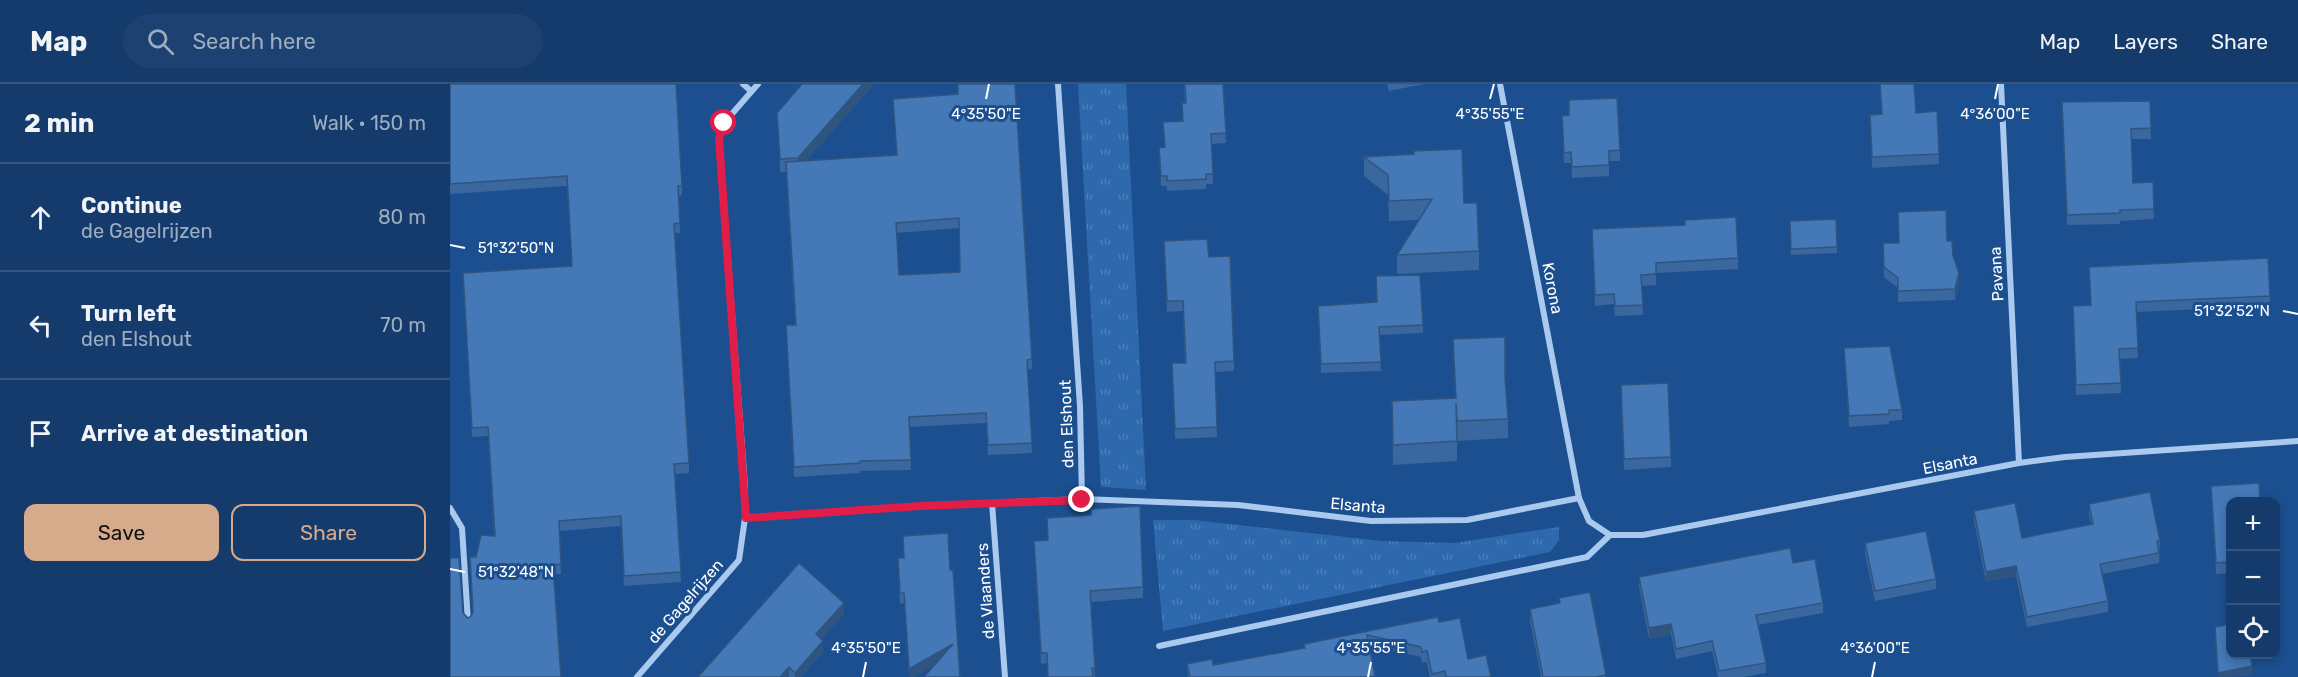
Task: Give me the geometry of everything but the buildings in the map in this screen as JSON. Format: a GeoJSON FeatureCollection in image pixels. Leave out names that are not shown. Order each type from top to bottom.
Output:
{"type":"FeatureCollection","features":[{"type":"Feature","properties":{"kind":"street"},"geometry":{"type":"LineString","coordinates":[[743,84],[751,91]]}},
{"type":"Feature","properties":{"kind":"street","name":"de Gagelrijzen"},"geometry":{"type":"LineString","coordinates":[[637,677],[740,560],[746,518],[719,139],[724,123],[758,84]]}},
{"type":"Feature","properties":{"kind":"street","name":"den Elshout"},"geometry":{"type":"LineString","coordinates":[[1058,84],[1080,406],[1082,500]]}},
{"type":"Feature","properties":{"kind":"street","name":"Korona"},"geometry":{"type":"LineString","coordinates":[[1500,84],[1579,498]]}},
{"type":"Feature","properties":{"kind":"street","name":"Pavana"},"geometry":{"type":"LineString","coordinates":[[2001,84],[2019,463]]}},
{"type":"Feature","properties":{"kind":"street","name":"Elsanta"},"geometry":{"type":"LineString","coordinates":[[1610,535],[1643,536],[2019,463],[2065,457],[2298,441]]}},
{"type":"Feature","properties":{"kind":"street"},"geometry":{"type":"LineString","coordinates":[[1159,646],[1587,557],[1610,535],[1589,521],[1579,498]]}},
{"type":"Feature","properties":{"kind":"street","name":"Elsanta"},"geometry":{"type":"LineString","coordinates":[[1082,500],[1238,505],[1371,521],[1467,520],[1579,498]]}},
{"type":"Feature","properties":{"kind":"street"},"geometry":{"type":"LineString","coordinates":[[746,518],[992,503],[1082,500]]}},
{"type":"Feature","properties":{"kind":"street","name":"de Vlaanders"},"geometry":{"type":"LineString","coordinates":[[992,503],[1005,677]]}},
{"type":"Feature","properties":{"kind":"street"},"geometry":{"type":"LineString","coordinates":[[450,508],[462,528],[468,622]]}},
{"type":"Feature","properties":{"kind":"green space"},"geometry":{"type":"Polygon","coordinates":[[[1078,84],[1126,84],[1146,490],[1101,487],[1078,84]]]}},
{"type":"Feature","properties":{"kind":"green space"},"geometry":{"type":"Polygon","coordinates":[[[1153,520],[1194,520],[1382,541],[1454,543],[1559,527],[1559,540],[1550,552],[1163,631],[1153,520]]]}},
{"type":"Feature","properties":{"kind":"route"},"geometry":{"type":"LineString","coordinates":[[724,123],[719,139],[746,518],[920,506],[1082,500]]}}]}
